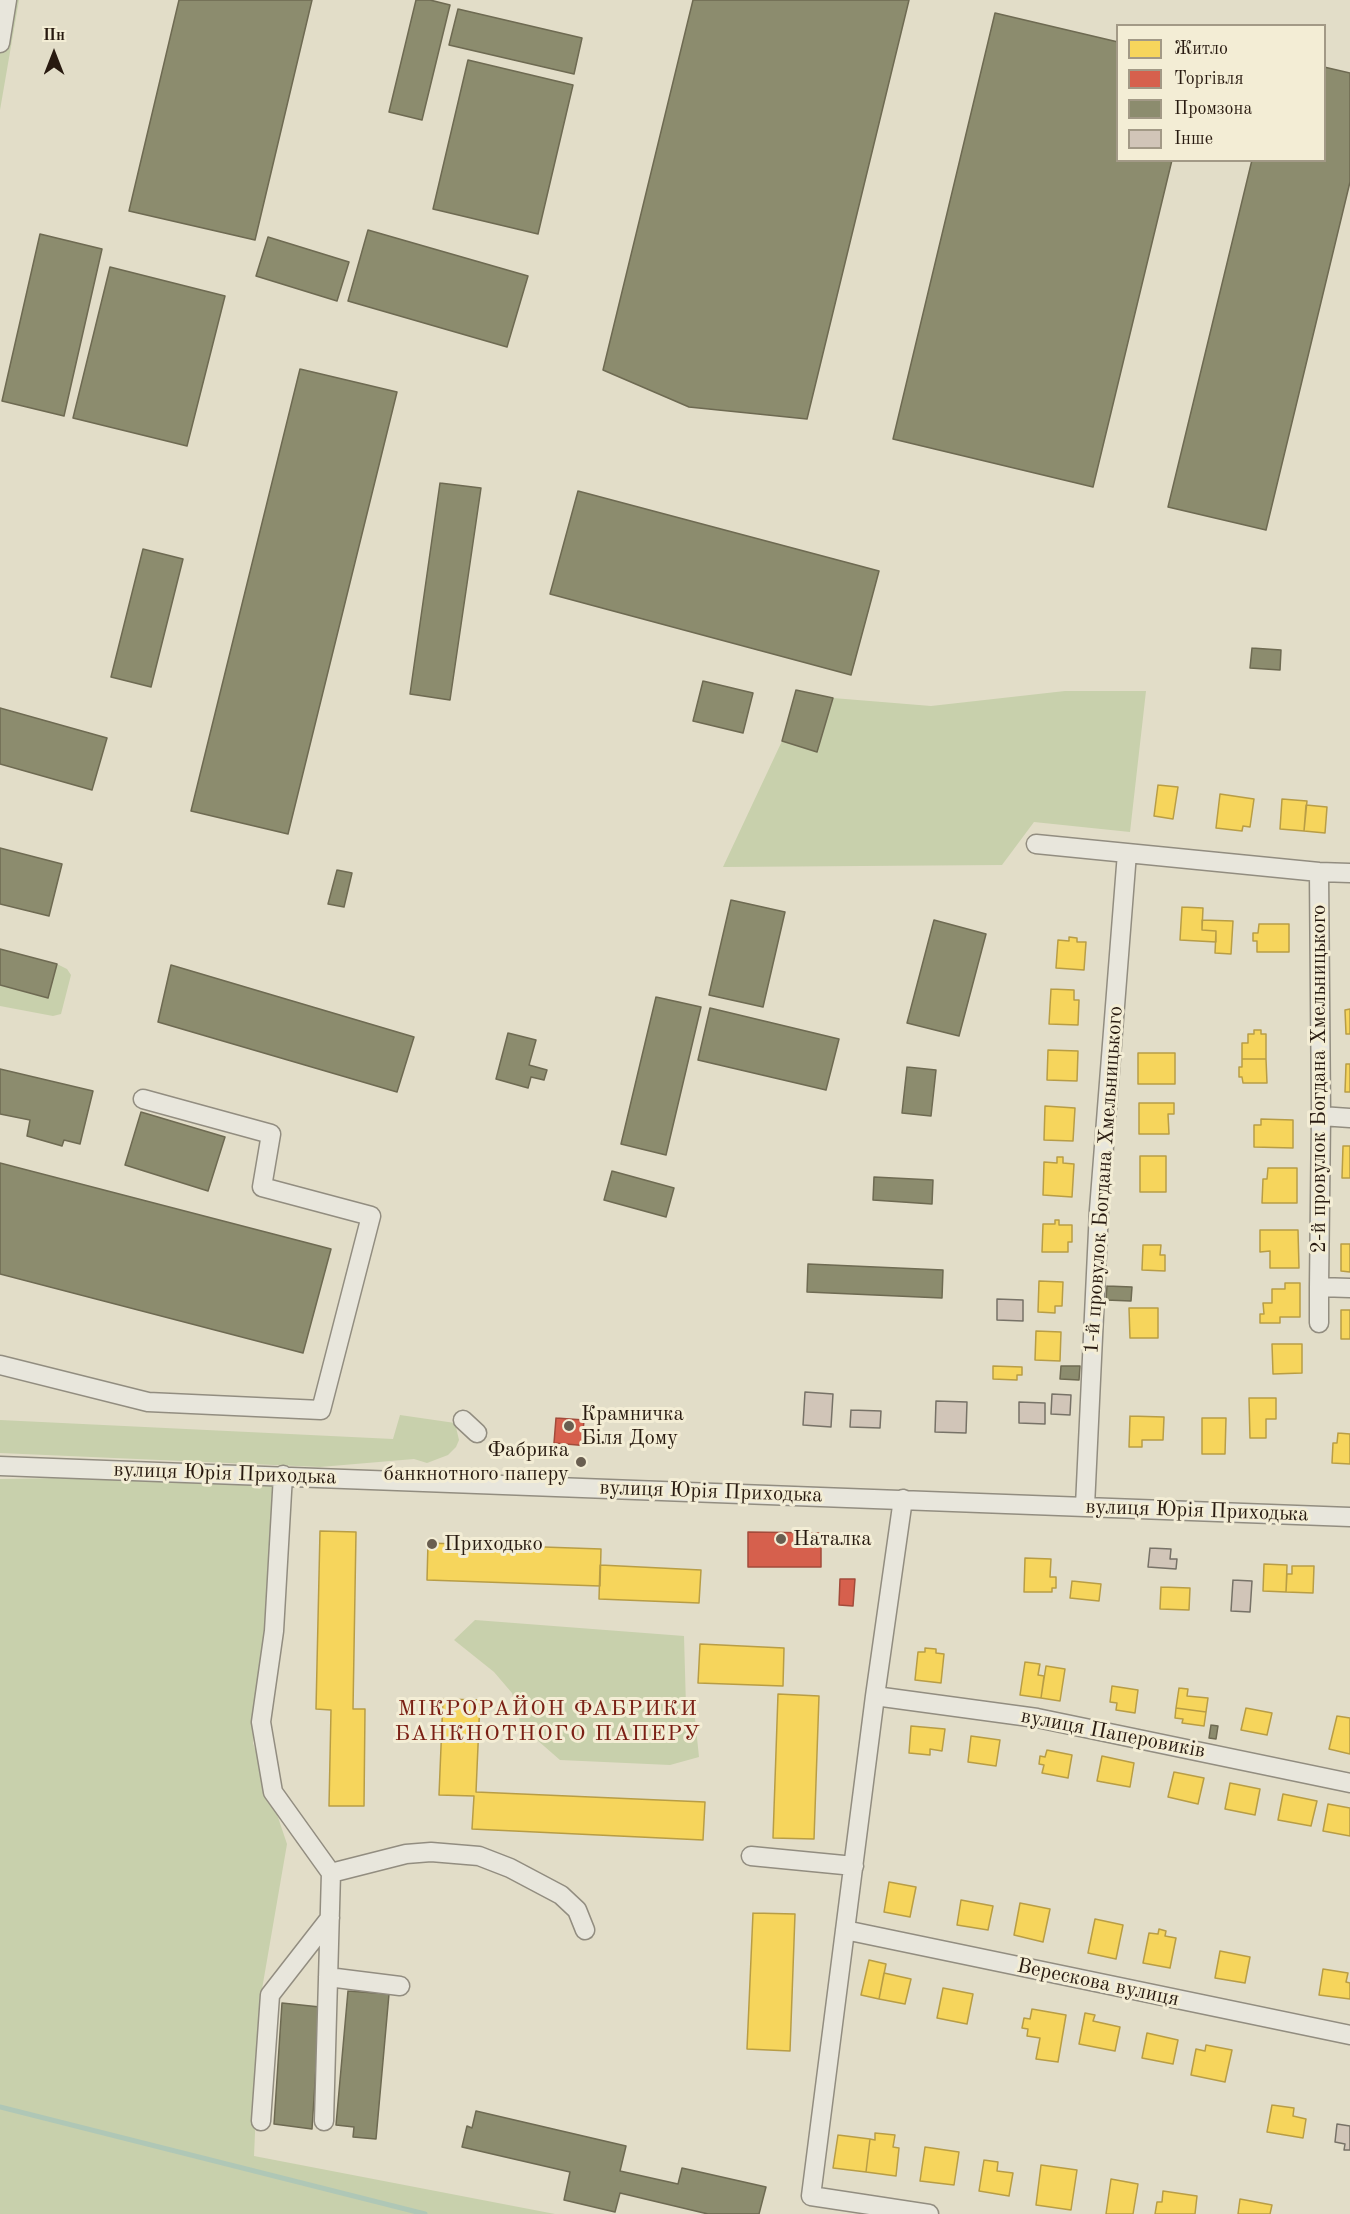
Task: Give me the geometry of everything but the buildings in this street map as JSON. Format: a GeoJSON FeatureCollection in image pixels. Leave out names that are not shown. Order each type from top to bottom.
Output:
{"type":"FeatureCollection","features":[{"type":"Feature","properties":{"kind":"street"},"geometry":{"type":"LineString","coordinates":[[0,43],[7,0]]}},
{"type":"Feature","properties":{"kind":"street"},"geometry":{"type":"LineString","coordinates":[[1036,844],[1319,872],[1350,873]]}},
{"type":"Feature","properties":{"kind":"street","name":"1-й провулок Богдана Хмельницького"},"geometry":{"type":"LineString","coordinates":[[1085,1506],[1099,1210],[1127,853]]}},
{"type":"Feature","properties":{"kind":"street","name":"2-й провулок Богдана Хмельницького"},"geometry":{"type":"LineString","coordinates":[[1319,872],[1321,1116],[1319,1323]]}},
{"type":"Feature","properties":{"kind":"street"},"geometry":{"type":"LineString","coordinates":[[0,1365],[148,1402],[321,1410],[371,1216],[262,1187],[272,1134],[143,1099]]}},
{"type":"Feature","properties":{"kind":"street"},"geometry":{"type":"LineString","coordinates":[[1321,1116],[1350,1118]]}},
{"type":"Feature","properties":{"kind":"street"},"geometry":{"type":"LineString","coordinates":[[1319,1287],[1350,1288]]}},
{"type":"Feature","properties":{"kind":"street"},"geometry":{"type":"LineString","coordinates":[[463,1420],[477,1433]]}},
{"type":"Feature","properties":{"kind":"street","name":"вулиця Юрія Приходька"},"geometry":{"type":"LineString","coordinates":[[0,1466],[1350,1517]]}},
{"type":"Feature","properties":{"kind":"street"},"geometry":{"type":"LineString","coordinates":[[283,1475],[274,1631],[261,1722],[273,1792],[331,1873],[324,2121]]}},
{"type":"Feature","properties":{"kind":"street"},"geometry":{"type":"LineString","coordinates":[[903,1499],[875,1696],[811,2196],[929,2214]]}},
{"type":"Feature","properties":{"kind":"street","name":"вулиця Паперовиків"},"geometry":{"type":"LineString","coordinates":[[875,1696],[1037,1718],[1350,1783]]}},
{"type":"Feature","properties":{"kind":"street"},"geometry":{"type":"LineString","coordinates":[[331,1873],[406,1854],[431,1852],[479,1856],[510,1868],[561,1894],[577,1910],[585,1930]]}},
{"type":"Feature","properties":{"kind":"street"},"geometry":{"type":"LineString","coordinates":[[751,1856],[854,1866]]}},
{"type":"Feature","properties":{"kind":"street"},"geometry":{"type":"LineString","coordinates":[[261,2121],[270,1995],[330,1918]]}},
{"type":"Feature","properties":{"kind":"street","name":"Верескова вулиця"},"geometry":{"type":"LineString","coordinates":[[846,1930],[1350,2035]]}},
{"type":"Feature","properties":{"kind":"street"},"geometry":{"type":"LineString","coordinates":[[328,1977],[400,1986]]}},
{"type":"Feature","properties":{"kind":"green space"},"geometry":{"type":"Polygon","coordinates":[[[0,0],[19,0],[0,110],[0,0]]]}},
{"type":"Feature","properties":{"kind":"green space"},"geometry":{"type":"Polygon","coordinates":[[[1065,691],[1146,691],[1130,832],[1034,822],[1002,865],[723,867],[782,741],[817,752],[833,698],[931,706],[1065,691]]]}},
{"type":"Feature","properties":{"kind":"green space"},"geometry":{"type":"Polygon","coordinates":[[[57,964],[67,969],[71,975],[61,1014],[53,1016],[0,1006],[0,985],[48,997],[57,964]]]}},
{"type":"Feature","properties":{"kind":"green space"},"geometry":{"type":"Polygon","coordinates":[[[400,1415],[455,1423],[459,1440],[456,1447],[448,1455],[427,1463],[414,1459],[320,1467],[0,1453],[0,1420],[393,1439],[400,1415]]]}},
{"type":"Feature","properties":{"kind":"green space"},"geometry":{"type":"Polygon","coordinates":[[[279,1476],[267,1635],[253,1743],[287,1844],[261,1995],[254,2156],[555,2214],[0,2214],[0,1479],[279,1476]]]}},
{"type":"Feature","properties":{"kind":"green space"},"geometry":{"type":"Polygon","coordinates":[[[475,1620],[684,1636],[686,1707],[694,1709],[699,1757],[670,1765],[560,1760],[521,1726],[512,1693],[494,1672],[454,1640],[475,1620]]]}},
{"type":"Feature","properties":{"kind":"waterway"},"geometry":{"type":"LineString","coordinates":[[0,2107],[425,2214]]}},
{"type":"Feature","properties":{"kind":"place","name":"Крамничка Біля Дому"},"geometry":{"type":"Point","coordinates":[569,1426]}},
{"type":"Feature","properties":{"kind":"place","name":"Фабрика банкнотного паперу"},"geometry":{"type":"Point","coordinates":[581,1462]}},
{"type":"Feature","properties":{"kind":"place","name":"Наталка"},"geometry":{"type":"Point","coordinates":[781,1539]}},
{"type":"Feature","properties":{"kind":"place","name":"Приходько"},"geometry":{"type":"Point","coordinates":[432,1544]}},
{"type":"Feature","properties":{"kind":"district","name":"МІКРОРАЙОН ФАБРИКИ БАНКНОТНОГО ПАПЕРУ"},"geometry":{"type":"Point","coordinates":[548,1722]}}]}
